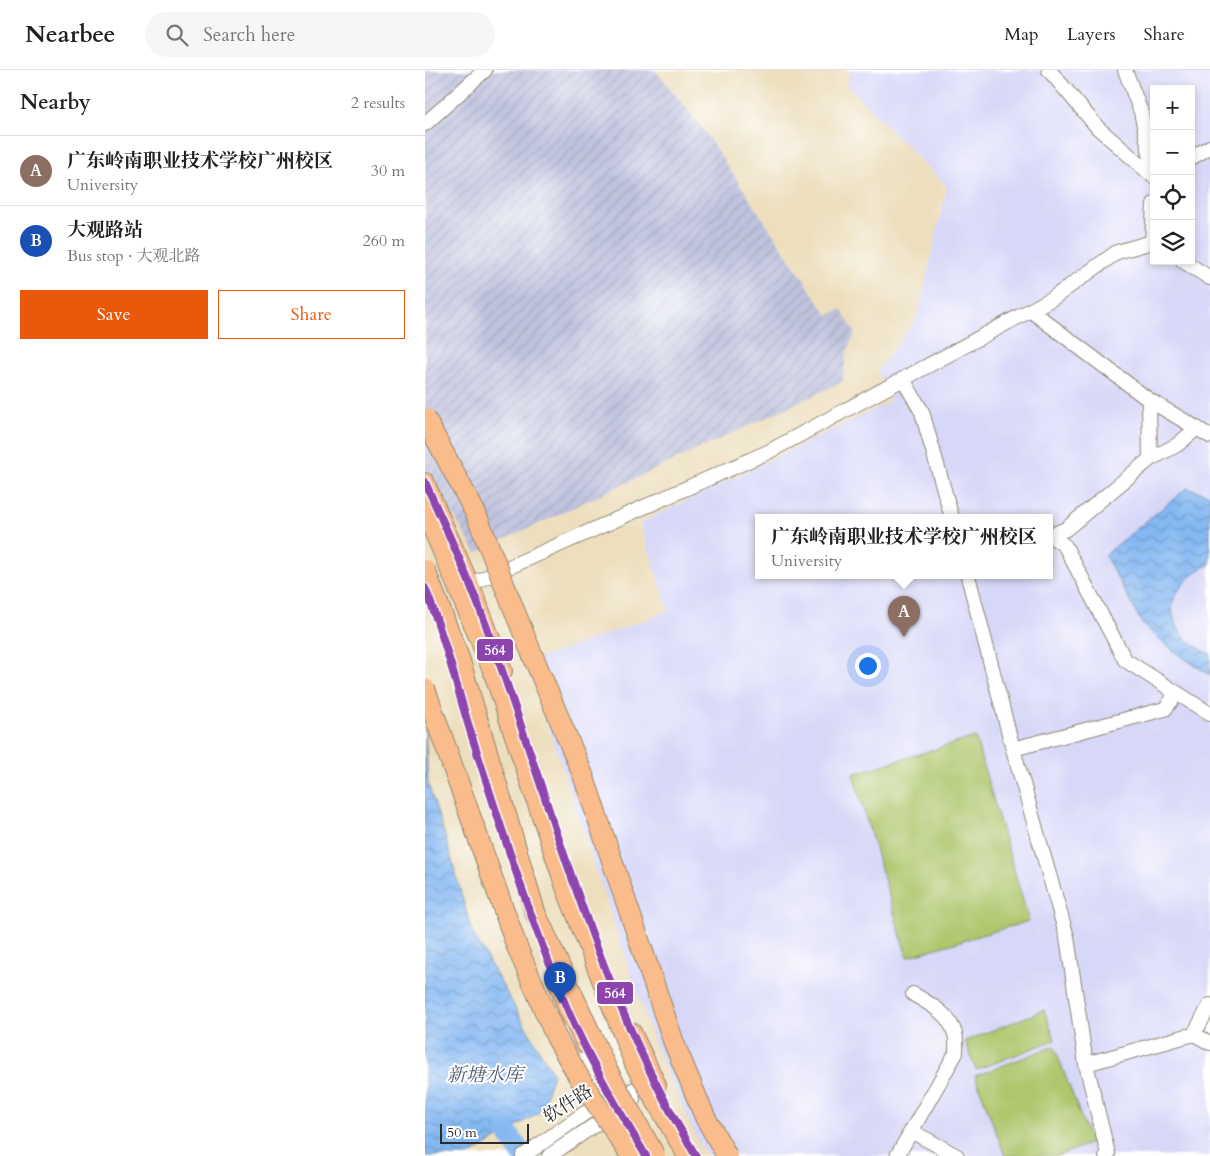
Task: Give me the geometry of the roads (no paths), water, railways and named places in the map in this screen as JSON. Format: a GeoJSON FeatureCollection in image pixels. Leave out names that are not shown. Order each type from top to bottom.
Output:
{"type":"FeatureCollection","features":[{"type":"Feature","properties":{"kind":"highway"},"geometry":{"type":"LineString","coordinates":[[425,418],[476,514],[523,633],[583,775],[674,1042],[705,1118],[727,1156]]}},
{"type":"Feature","properties":{"kind":"highway"},"geometry":{"type":"LineString","coordinates":[[425,509],[493,670],[566,887],[635,1064],[688,1156]]}},
{"type":"Feature","properties":{"kind":"highway"},"geometry":{"type":"LineString","coordinates":[[425,570],[459,658],[535,912],[607,1070],[655,1156]]}},
{"type":"Feature","properties":{"kind":"highway"},"geometry":{"type":"LineString","coordinates":[[425,689],[517,947],[556,1036],[581,1080],[631,1156]]}},
{"type":"Feature","properties":{"kind":"main road"},"geometry":{"type":"LineString","coordinates":[[425,482],[471,584],[502,669],[564,859],[604,969],[655,1082],[696,1156]]}},
{"type":"Feature","properties":{"kind":"main road"},"geometry":{"type":"LineString","coordinates":[[425,588],[435,613],[475,745],[535,927],[567,1008],[615,1104],[646,1156]]}},
{"type":"Feature","properties":{"kind":"street"},"geometry":{"type":"LineString","coordinates":[[425,124],[485,70]]}},
{"type":"Feature","properties":{"kind":"street"},"geometry":{"type":"LineString","coordinates":[[1049,70],[1098,128],[1152,175]]}},
{"type":"Feature","properties":{"kind":"street"},"geometry":{"type":"LineString","coordinates":[[1125,70],[1141,112],[1150,154]]}},
{"type":"Feature","properties":{"kind":"street"},"geometry":{"type":"LineString","coordinates":[[1195,156],[1210,147]]}},
{"type":"Feature","properties":{"kind":"street"},"geometry":{"type":"LineString","coordinates":[[471,584],[768,452],[1053,298],[1117,252],[1150,244]]}},
{"type":"Feature","properties":{"kind":"street"},"geometry":{"type":"LineString","coordinates":[[1189,265],[1210,278]]}},
{"type":"Feature","properties":{"kind":"street"},"geometry":{"type":"LineString","coordinates":[[1030,310],[1149,400],[1210,436]]}},
{"type":"Feature","properties":{"kind":"street"},"geometry":{"type":"LineString","coordinates":[[903,379],[922,412],[951,514]]}},
{"type":"Feature","properties":{"kind":"street"},"geometry":{"type":"LineString","coordinates":[[1149,400],[1150,459]]}},
{"type":"Feature","properties":{"kind":"street"},"geometry":{"type":"LineString","coordinates":[[1053,535],[1066,529],[1150,459],[1177,445],[1197,428]]}},
{"type":"Feature","properties":{"kind":"street"},"geometry":{"type":"LineString","coordinates":[[1053,538],[1065,546],[1125,660],[1210,714]]}},
{"type":"Feature","properties":{"kind":"street"},"geometry":{"type":"LineString","coordinates":[[970,579],[1013,749],[1067,937],[1086,1064],[1107,1155]]}},
{"type":"Feature","properties":{"kind":"street"},"geometry":{"type":"LineString","coordinates":[[1013,749],[1165,710],[1172,700],[1173,691]]}},
{"type":"Feature","properties":{"kind":"street"},"geometry":{"type":"LineString","coordinates":[[897,1156],[956,1054],[955,1035],[948,1019],[933,1005],[913,994]]}},
{"type":"Feature","properties":{"kind":"street"},"geometry":{"type":"LineString","coordinates":[[1193,1034],[1210,1004]]}},
{"type":"Feature","properties":{"kind":"street"},"geometry":{"type":"LineString","coordinates":[[1086,1064],[1193,1034],[1210,1043]]}},
{"type":"Feature","properties":{"kind":"street","name":"软件路"},"geometry":{"type":"LineString","coordinates":[[549,1156],[615,1104],[655,1082]]}},
{"type":"Feature","properties":{"kind":"street","name":"软件路"},"geometry":{"type":"LineString","coordinates":[[523,1156],[585,1113],[615,1104]]}},
{"type":"Feature","properties":{"kind":"street"},"geometry":{"type":"LineString","coordinates":[[911,1132],[957,1156]]}},
{"type":"Feature","properties":{"kind":"water"},"geometry":{"type":"Polygon","coordinates":[[[1187,488],[1210,495],[1210,564],[1199,570],[1183,584],[1175,596],[1172,611],[1177,626],[1185,638],[1207,653],[1210,653],[1210,675],[1176,653],[1143,625],[1105,555],[1187,488]]]}},
{"type":"Feature","properties":{"kind":"water","name":"新塘水库"},"geometry":{"type":"Polygon","coordinates":[[[425,727],[428,784],[446,839],[472,932],[553,1074],[541,1111],[469,1156],[425,1156],[425,727]]]}},
{"type":"Feature","properties":{"kind":"waterway"},"geometry":{"type":"LineString","coordinates":[[507,1132],[521,1153]]}},
{"type":"Feature","properties":{"kind":"place","name":"广东岭南职业技术学校广州校区"},"geometry":{"type":"Point","coordinates":[904,637]}},
{"type":"Feature","properties":{"kind":"place","name":"大观路站"},"geometry":{"type":"Point","coordinates":[560,1003]}}]}
